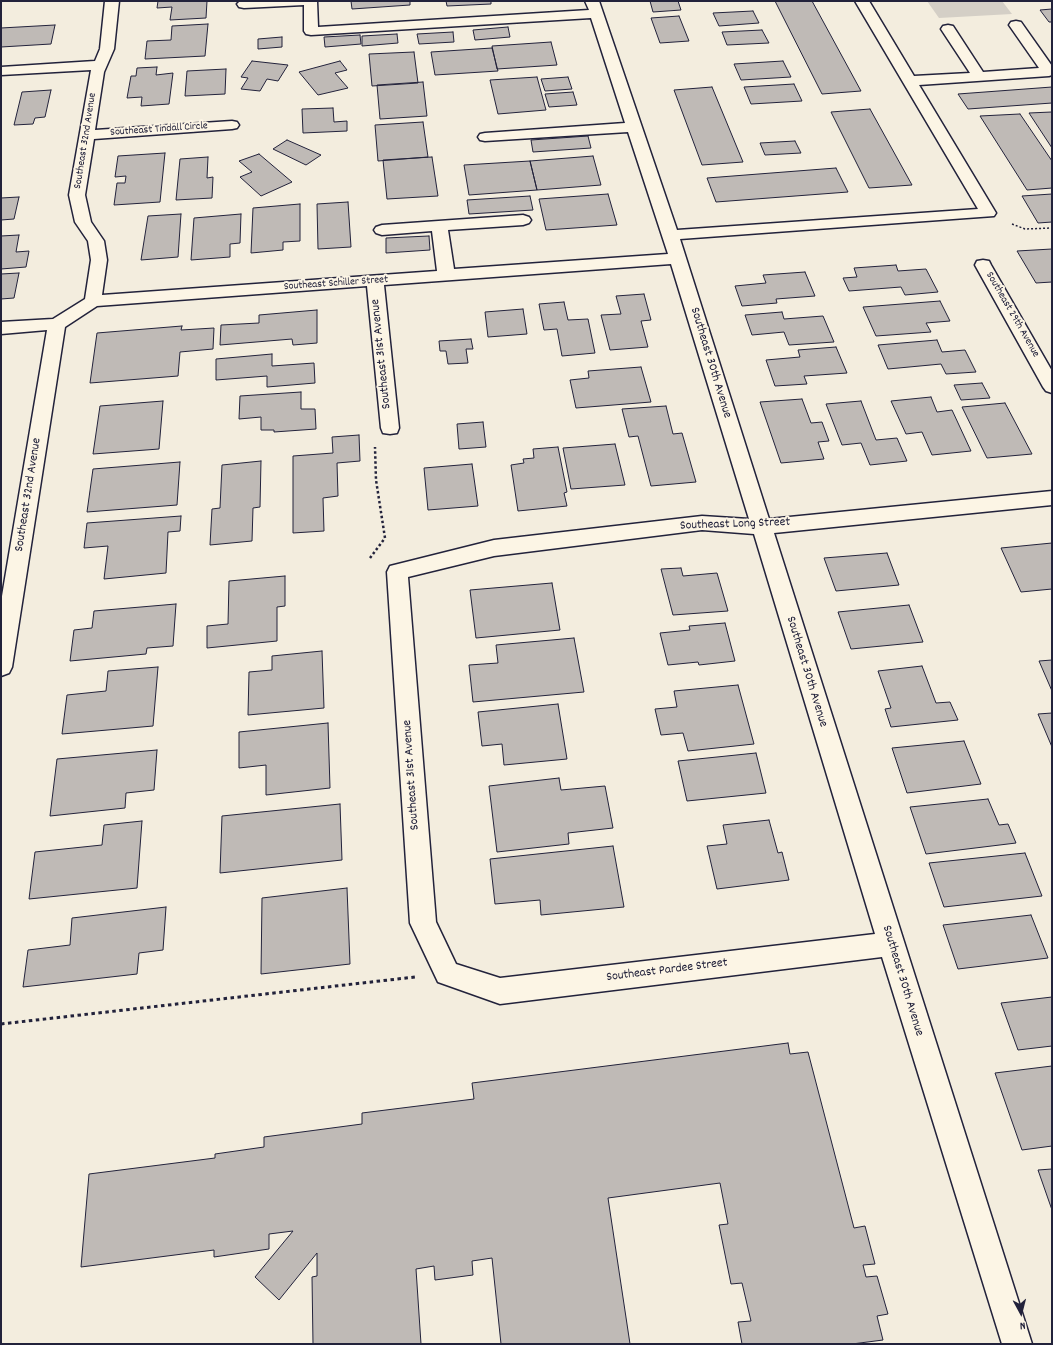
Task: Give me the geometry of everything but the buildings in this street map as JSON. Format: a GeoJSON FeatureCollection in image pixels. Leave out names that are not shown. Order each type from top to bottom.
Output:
{"type":"FeatureCollection","features":[{"type":"Feature","properties":{"kind":"street","name":"Southeast 32nd Avenue"},"geometry":{"type":"LineString","coordinates":[[93,301],[99,260],[96,241],[83,222],[77,195],[99,65],[107,49],[112,1]]}},
{"type":"Feature","properties":{"kind":"street"},"geometry":{"type":"LineString","coordinates":[[244,4],[302,1]]}},
{"type":"Feature","properties":{"kind":"street"},"geometry":{"type":"LineString","coordinates":[[310,1],[311,31],[594,7]]}},
{"type":"Feature","properties":{"kind":"street"},"geometry":{"type":"LineString","coordinates":[[670,234],[988,213],[862,1]]}},
{"type":"Feature","properties":{"kind":"street","name":"Southeast 30th Avenue"},"geometry":{"type":"LineString","coordinates":[[594,7],[678,258],[1017,1344]]}},
{"type":"Feature","properties":{"kind":"street"},"geometry":{"type":"LineString","coordinates":[[910,82],[1049,72],[1016,25]]}},
{"type":"Feature","properties":{"kind":"street"},"geometry":{"type":"LineString","coordinates":[[948,29],[980,76]]}},
{"type":"Feature","properties":{"kind":"street"},"geometry":{"type":"LineString","coordinates":[[1,71],[99,65]]}},
{"type":"Feature","properties":{"kind":"street","name":"Southeast Tindall Circle"},"geometry":{"type":"LineString","coordinates":[[86,135],[232,125]]}},
{"type":"Feature","properties":{"kind":"street"},"geometry":{"type":"LineString","coordinates":[[485,137],[634,127]]}},
{"type":"Feature","properties":{"kind":"street"},"geometry":{"type":"LineString","coordinates":[[382,230],[523,220]]}},
{"type":"Feature","properties":{"kind":"street"},"geometry":{"type":"LineString","coordinates":[[439,226],[446,275]]}},
{"type":"Feature","properties":{"kind":"street","name":"Southeast Schiller Street"},"geometry":{"type":"LineString","coordinates":[[1,328],[57,324],[93,301],[678,258]]}},
{"type":"Feature","properties":{"kind":"street","name":"Southeast 29th Avenue"},"geometry":{"type":"LineString","coordinates":[[983,265],[1052,387]]}},
{"type":"Feature","properties":{"kind":"street","name":"Southeast 31st Avenue"},"geometry":{"type":"LineString","coordinates":[[375,281],[390,428]]}},
{"type":"Feature","properties":{"kind":"street","name":"Southeast 32nd Avenue"},"geometry":{"type":"LineString","coordinates":[[1,667],[57,324]]}},
{"type":"Feature","properties":{"kind":"street","name":"Southeast Long Street"},"geometry":{"type":"LineString","coordinates":[[397,572],[494,548],[702,523],[761,527],[1052,498]]}},
{"type":"Feature","properties":{"kind":"street","name":"Southeast 31st Avenue"},"geometry":{"type":"LineString","coordinates":[[397,572],[422,923],[447,972]]}},
{"type":"Feature","properties":{"kind":"street","name":"Southeast Pardee Street"},"geometry":{"type":"LineString","coordinates":[[447,972],[500,991],[891,944]]}},
{"type":"Feature","properties":{"kind":"path"},"geometry":{"type":"LineString","coordinates":[[988,213],[1025,229],[1052,228]]}},
{"type":"Feature","properties":{"kind":"path"},"geometry":{"type":"LineString","coordinates":[[370,558],[385,538],[376,480],[375,444],[390,428]]}},
{"type":"Feature","properties":{"kind":"path"},"geometry":{"type":"LineString","coordinates":[[1,1024],[391,980],[447,972]]}},
{"type":"Feature","properties":{"kind":"shaded area"},"geometry":{"type":"Polygon","coordinates":[[[927,1],[1002,1],[1012,14],[939,18],[927,1]]]}}]}
